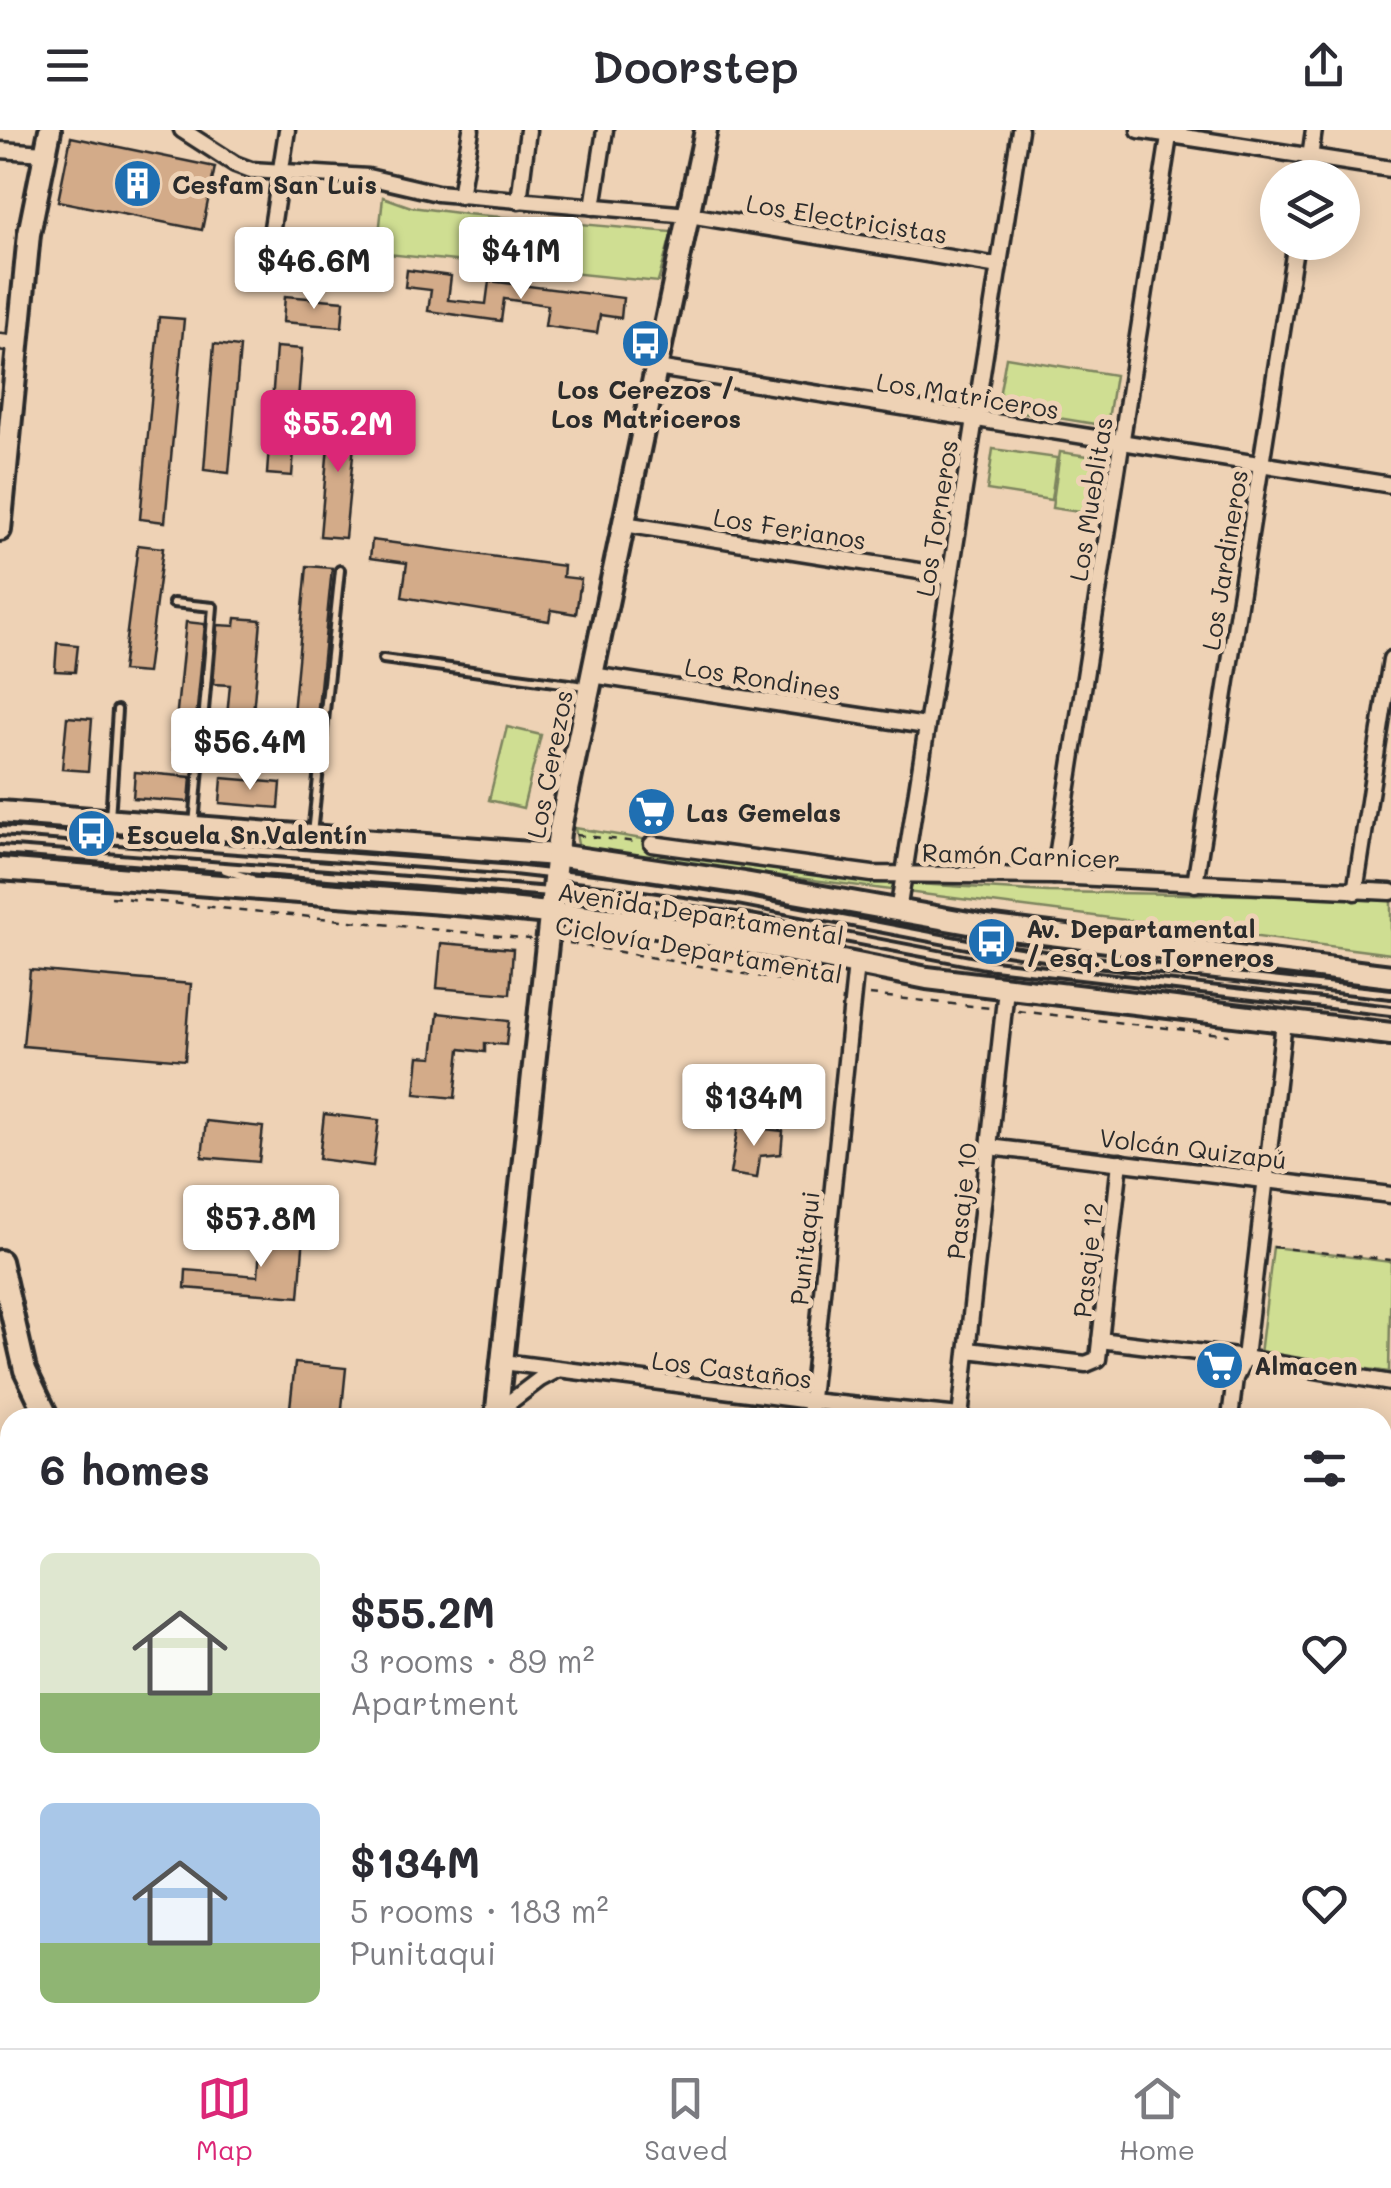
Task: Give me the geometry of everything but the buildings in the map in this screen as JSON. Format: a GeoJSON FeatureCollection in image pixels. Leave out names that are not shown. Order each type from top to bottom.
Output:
{"type":"FeatureCollection","features":[{"type":"Feature","properties":{"kind":"main road"},"geometry":{"type":"LineString","coordinates":[[0,530],[9,343],[50,130]]}},
{"type":"Feature","properties":{"kind":"main road","name":"Los Cerezos"},"geometry":{"type":"LineString","coordinates":[[496,1408],[559,833],[706,130]]}},
{"type":"Feature","properties":{"kind":"main road","name":"Avenida Departamental"},"geometry":{"type":"LineString","coordinates":[[0,812],[312,835],[552,883],[712,935],[1005,999],[1391,1034]]}},
{"type":"Feature","properties":{"kind":"main road","name":"Avenida Departamental"},"geometry":{"type":"LineString","coordinates":[[0,869],[320,894],[552,883],[744,883],[898,912],[1391,976]]}},
{"type":"Feature","properties":{"kind":"main road"},"geometry":{"type":"LineString","coordinates":[[0,1261],[24,1370],[43,1408]]}},
{"type":"Feature","properties":{"kind":"street","name":"Los Electricistas"},"geometry":{"type":"LineString","coordinates":[[182,130],[244,168],[368,176],[421,191],[460,196],[689,215],[998,266]]}},
{"type":"Feature","properties":{"kind":"street"},"geometry":{"type":"LineString","coordinates":[[271,234],[287,130]]}},
{"type":"Feature","properties":{"kind":"street"},"geometry":{"type":"LineString","coordinates":[[460,196],[470,130]]}},
{"type":"Feature","properties":{"kind":"street"},"geometry":{"type":"LineString","coordinates":[[519,201],[528,130]]}},
{"type":"Feature","properties":{"kind":"street"},"geometry":{"type":"LineString","coordinates":[[593,207],[605,130]]}},
{"type":"Feature","properties":{"kind":"street","name":"Los Torneros"},"geometry":{"type":"LineString","coordinates":[[898,912],[1020,130]]}},
{"type":"Feature","properties":{"kind":"street"},"geometry":{"type":"LineString","coordinates":[[1140,130],[1391,170]]}},
{"type":"Feature","properties":{"kind":"street"},"geometry":{"type":"LineString","coordinates":[[1310,160],[1314,130]]}},
{"type":"Feature","properties":{"kind":"street","name":"Los Mueblitas"},"geometry":{"type":"LineString","coordinates":[[1054,876],[1169,132]]}},
{"type":"Feature","properties":{"kind":"street"},"geometry":{"type":"LineString","coordinates":[[0,150],[45,154]]}},
{"type":"Feature","properties":{"kind":"street","name":"Los Jardineros"},"geometry":{"type":"LineString","coordinates":[[1195,884],[1293,260]]}},
{"type":"Feature","properties":{"kind":"street","name":"Los Matriceros"},"geometry":{"type":"LineString","coordinates":[[656,368],[1391,485]]}},
{"type":"Feature","properties":{"kind":"street","name":"Los Ferianos"},"geometry":{"type":"LineString","coordinates":[[624,524],[950,576]]}},
{"type":"Feature","properties":{"kind":"street"},"geometry":{"type":"LineString","coordinates":[[1354,892],[1391,659]]}},
{"type":"Feature","properties":{"kind":"street","name":"Los Rondines"},"geometry":{"type":"LineString","coordinates":[[591,681],[926,726]]}},
{"type":"Feature","properties":{"kind":"street","name":"Ramón Carnicer"},"geometry":{"type":"LineString","coordinates":[[652,844],[872,874],[1054,876],[1391,892]]}},
{"type":"Feature","properties":{"kind":"street","name":"Punitaqui"},"geometry":{"type":"LineString","coordinates":[[810,1408],[856,964]]}},
{"type":"Feature","properties":{"kind":"street","name":"Pasaje 10"},"geometry":{"type":"LineString","coordinates":[[961,1408],[1005,999]]}},
{"type":"Feature","properties":{"kind":"street"},"geometry":{"type":"LineString","coordinates":[[1231,1408],[1235,1378],[1245,1358],[1284,1022]]}},
{"type":"Feature","properties":{"kind":"street","name":"Volcán Quizapú"},"geometry":{"type":"LineString","coordinates":[[989,1146],[1391,1194]]}},
{"type":"Feature","properties":{"kind":"street","name":"Pasaje 12"},"geometry":{"type":"LineString","coordinates":[[968,1350],[1094,1362],[1100,1340],[1120,1162]]}},
{"type":"Feature","properties":{"kind":"street"},"geometry":{"type":"LineString","coordinates":[[1100,1340],[1391,1382]]}},
{"type":"Feature","properties":{"kind":"street","name":"Los Castaños"},"geometry":{"type":"LineString","coordinates":[[503,1362],[876,1408]]}},
{"type":"Feature","properties":{"kind":"street"},"geometry":{"type":"LineString","coordinates":[[506,1408],[558,1370]]}},
{"type":"Feature","properties":{"kind":"lane"},"geometry":{"type":"LineString","coordinates":[[312,835],[340,570]]}},
{"type":"Feature","properties":{"kind":"lane"},"geometry":{"type":"LineString","coordinates":[[172,603],[213,607],[194,826]]}},
{"type":"Feature","properties":{"kind":"lane"},"geometry":{"type":"LineString","coordinates":[[384,659],[591,681]]}},
{"type":"Feature","properties":{"kind":"lane"},"geometry":{"type":"LineString","coordinates":[[110,820],[117,710]]}},
{"type":"Feature","properties":{"kind":"lane"},"geometry":{"type":"LineString","coordinates":[[0,831],[720,898],[1058,958],[1391,994]]}},
{"type":"Feature","properties":{"kind":"lane"},"geometry":{"type":"LineString","coordinates":[[0,850],[215,867],[552,883],[985,964],[1391,1012]]}},
{"type":"Feature","properties":{"kind":"lane"},"geometry":{"type":"LineString","coordinates":[[215,867],[248,878],[298,885],[320,894]]}},
{"type":"Feature","properties":{"kind":"path"},"geometry":{"type":"LineString","coordinates":[[559,833],[652,844]]}},
{"type":"Feature","properties":{"kind":"path","name":"Ciclovía Departamental"},"geometry":{"type":"LineString","coordinates":[[96,896],[588,945],[853,993],[1005,999],[1245,1036]]}},
{"type":"Feature","properties":{"kind":"path"},"geometry":{"type":"LineString","coordinates":[[1258,1245],[1391,1260]]}},
{"type":"Feature","properties":{"kind":"green space"},"geometry":{"type":"Polygon","coordinates":[[[383,197],[411,207],[466,214],[672,232],[658,282],[377,253],[383,197]]]}},
{"type":"Feature","properties":{"kind":"green space"},"geometry":{"type":"Polygon","coordinates":[[[1006,357],[1115,375],[1107,426],[997,408],[1006,357]]]}},
{"type":"Feature","properties":{"kind":"green space"},"geometry":{"type":"Polygon","coordinates":[[[993,449],[1057,458],[1051,500],[987,490],[993,449]]]}},
{"type":"Feature","properties":{"kind":"green space"},"geometry":{"type":"Polygon","coordinates":[[[1060,452],[1102,458],[1093,514],[1052,508],[1060,452]]]}},
{"type":"Feature","properties":{"kind":"green space"},"geometry":{"type":"Polygon","coordinates":[[[507,727],[541,735],[523,808],[489,800],[507,727]]]}},
{"type":"Feature","properties":{"kind":"green space"},"geometry":{"type":"Polygon","coordinates":[[[575,828],[917,884],[1048,892],[1391,897],[1391,954],[579,850],[575,828]]]}},
{"type":"Feature","properties":{"kind":"green space"},"geometry":{"type":"Polygon","coordinates":[[[1273,1247],[1391,1262],[1389,1372],[1260,1354],[1273,1247]]]}},
{"type":"Feature","properties":{"kind":"place","name":"Cesfam San Luis"},"geometry":{"type":"Point","coordinates":[137,184]}},
{"type":"Feature","properties":{"kind":"place","name":"Los Cerezos / Los Matriceros"},"geometry":{"type":"Point","coordinates":[646,343]}},
{"type":"Feature","properties":{"kind":"place","name":"Las Gemelas"},"geometry":{"type":"Point","coordinates":[651,812]}},
{"type":"Feature","properties":{"kind":"place","name":"Escuela Sn.Valentín"},"geometry":{"type":"Point","coordinates":[91,834]}},
{"type":"Feature","properties":{"kind":"place","name":"Av. Departamental / esq. Los Torneros"},"geometry":{"type":"Point","coordinates":[991,942]}},
{"type":"Feature","properties":{"kind":"place","name":"Almacen"},"geometry":{"type":"Point","coordinates":[1219,1365]}}]}
